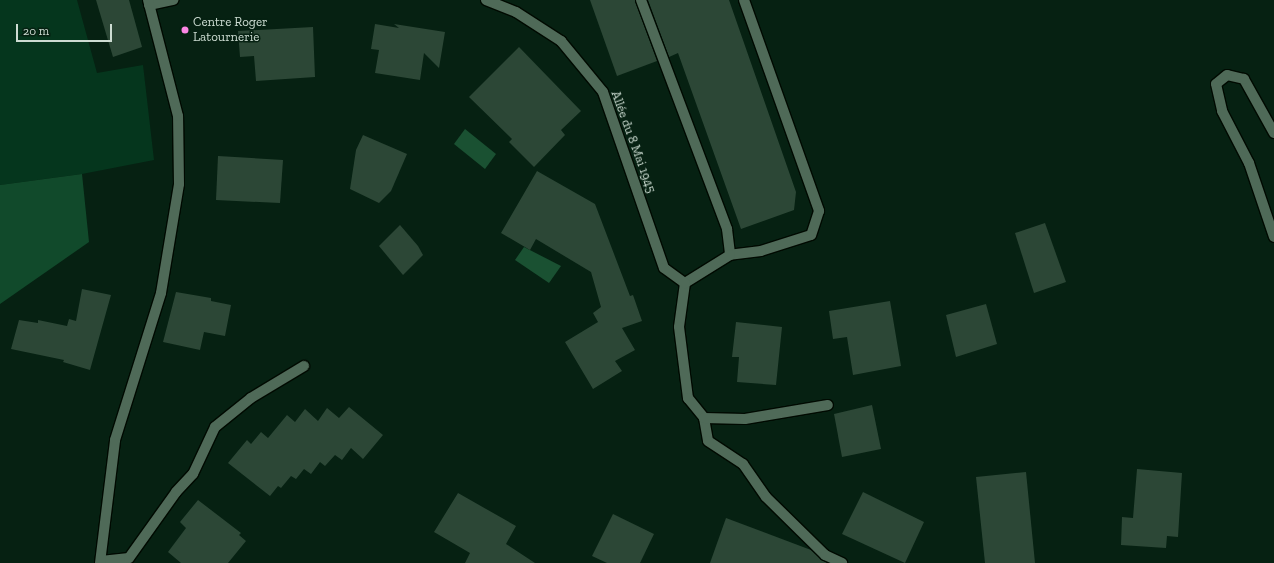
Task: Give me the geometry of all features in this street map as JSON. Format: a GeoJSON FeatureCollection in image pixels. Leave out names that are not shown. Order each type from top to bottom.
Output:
{"type":"FeatureCollection","features":[{"type":"Feature","properties":{"kind":"street"},"geometry":{"type":"LineString","coordinates":[[173,0],[148,3],[178,116],[179,184],[161,292],[115,440],[101,562],[129,558],[176,492],[193,474],[215,428],[251,398],[304,366]]}},
{"type":"Feature","properties":{"kind":"street","name":"Allée du 8 Mai 1945"},"geometry":{"type":"LineString","coordinates":[[486,0],[516,12],[561,41],[603,92],[664,268],[685,283]]}},
{"type":"Feature","properties":{"kind":"street"},"geometry":{"type":"LineString","coordinates":[[641,0],[727,229],[730,255]]}},
{"type":"Feature","properties":{"kind":"street"},"geometry":{"type":"LineString","coordinates":[[744,0],[819,211],[811,235],[761,251],[730,255],[685,283],[679,327],[688,398],[704,418],[708,441],[743,464],[772,502],[825,555],[842,563]]}},
{"type":"Feature","properties":{"kind":"street"},"geometry":{"type":"LineString","coordinates":[[1274,133],[1244,79],[1227,75],[1216,84],[1222,110],[1249,163],[1274,237]]}},
{"type":"Feature","properties":{"kind":"street"},"geometry":{"type":"LineString","coordinates":[[704,418],[745,419],[828,405]]}},
{"type":"Feature","properties":{"kind":"shaded area"},"geometry":{"type":"Polygon","coordinates":[[[0,0],[77,0],[97,73],[143,65],[154,160],[82,174],[0,185],[0,0]]]}},
{"type":"Feature","properties":{"kind":"shaded area"},"geometry":{"type":"Polygon","coordinates":[[[465,129],[496,154],[485,169],[454,144],[465,129]]]}},
{"type":"Feature","properties":{"kind":"shaded area"},"geometry":{"type":"Polygon","coordinates":[[[82,174],[89,242],[0,304],[0,185],[82,174]]]}},
{"type":"Feature","properties":{"kind":"shaded area"},"geometry":{"type":"Polygon","coordinates":[[[524,247],[561,266],[549,283],[515,260],[524,247]]]}},
{"type":"Feature","properties":{"kind":"building"},"geometry":{"type":"Polygon","coordinates":[[[96,0],[129,0],[142,47],[113,57],[96,0]]]}},
{"type":"Feature","properties":{"kind":"building"},"geometry":{"type":"Polygon","coordinates":[[[590,0],[635,0],[657,61],[617,76],[590,0]]]}},
{"type":"Feature","properties":{"kind":"building"},"geometry":{"type":"Polygon","coordinates":[[[648,0],[729,0],[796,192],[794,210],[741,229],[678,53],[669,57],[648,0]]]}},
{"type":"Feature","properties":{"kind":"building"},"geometry":{"type":"Polygon","coordinates":[[[375,24],[399,28],[394,24],[445,32],[439,68],[424,53],[420,80],[375,73],[379,50],[371,49],[375,24]]]}},
{"type":"Feature","properties":{"kind":"building"},"geometry":{"type":"Polygon","coordinates":[[[313,27],[315,77],[256,81],[254,56],[240,57],[238,31],[313,27]]]}},
{"type":"Feature","properties":{"kind":"building"},"geometry":{"type":"Polygon","coordinates":[[[519,47],[581,111],[561,130],[565,135],[534,167],[509,142],[512,139],[469,97],[519,47]]]}},
{"type":"Feature","properties":{"kind":"building"},"geometry":{"type":"Polygon","coordinates":[[[363,135],[407,154],[391,191],[379,203],[350,189],[356,150],[363,135]]]}},
{"type":"Feature","properties":{"kind":"building"},"geometry":{"type":"Polygon","coordinates":[[[218,156],[283,160],[280,203],[216,200],[218,156]]]}},
{"type":"Feature","properties":{"kind":"building"},"geometry":{"type":"Polygon","coordinates":[[[537,171],[595,204],[630,296],[633,295],[642,321],[622,328],[635,350],[615,361],[622,371],[593,389],[565,342],[598,322],[593,313],[601,307],[591,272],[536,239],[530,250],[501,233],[537,171]]]}},
{"type":"Feature","properties":{"kind":"building"},"geometry":{"type":"Polygon","coordinates":[[[1045,223],[1066,282],[1034,293],[1015,233],[1045,223]]]}},
{"type":"Feature","properties":{"kind":"building"},"geometry":{"type":"Polygon","coordinates":[[[400,225],[418,246],[423,255],[403,275],[379,246],[400,225]]]}},
{"type":"Feature","properties":{"kind":"building"},"geometry":{"type":"Polygon","coordinates":[[[82,289],[111,295],[90,370],[63,362],[64,360],[11,349],[19,320],[38,323],[38,320],[67,326],[69,319],[76,321],[82,289]]]}},
{"type":"Feature","properties":{"kind":"building"},"geometry":{"type":"Polygon","coordinates":[[[176,292],[211,298],[211,301],[231,305],[225,336],[204,332],[200,350],[163,342],[176,292]]]}},
{"type":"Feature","properties":{"kind":"building"},"geometry":{"type":"Polygon","coordinates":[[[890,301],[901,366],[853,375],[847,337],[833,339],[829,311],[890,301]]]}},
{"type":"Feature","properties":{"kind":"building"},"geometry":{"type":"Polygon","coordinates":[[[986,304],[997,344],[956,357],[946,315],[986,304]]]}},
{"type":"Feature","properties":{"kind":"building"},"geometry":{"type":"Polygon","coordinates":[[[736,322],[782,327],[776,385],[737,382],[739,357],[732,357],[736,322]]]}},
{"type":"Feature","properties":{"kind":"building"},"geometry":{"type":"Polygon","coordinates":[[[872,405],[881,449],[842,457],[834,414],[872,405]]]}},
{"type":"Feature","properties":{"kind":"building"},"geometry":{"type":"Polygon","coordinates":[[[349,407],[383,435],[363,459],[351,448],[342,460],[335,455],[325,466],[320,462],[311,474],[304,469],[296,479],[291,476],[281,488],[278,486],[270,496],[228,463],[247,440],[251,444],[261,432],[268,438],[287,415],[295,422],[305,409],[318,421],[327,408],[339,418],[349,407]]]}},
{"type":"Feature","properties":{"kind":"building"},"geometry":{"type":"Polygon","coordinates":[[[1137,469],[1182,473],[1178,537],[1167,536],[1166,548],[1121,545],[1122,517],[1133,518],[1137,469]]]}},
{"type":"Feature","properties":{"kind":"building"},"geometry":{"type":"Polygon","coordinates":[[[1026,472],[1035,563],[985,563],[976,477],[1026,472]]]}},
{"type":"Feature","properties":{"kind":"building"},"geometry":{"type":"Polygon","coordinates":[[[863,492],[924,522],[905,563],[842,534],[863,492]]]}},
{"type":"Feature","properties":{"kind":"building"},"geometry":{"type":"Polygon","coordinates":[[[458,493],[516,526],[506,544],[535,563],[465,563],[470,553],[434,532],[458,493]]]}},
{"type":"Feature","properties":{"kind":"building"},"geometry":{"type":"Polygon","coordinates":[[[198,500],[241,533],[239,535],[246,541],[228,563],[181,563],[168,552],[186,528],[180,522],[198,500]]]}},
{"type":"Feature","properties":{"kind":"building"},"geometry":{"type":"Polygon","coordinates":[[[613,514],[654,534],[640,563],[607,563],[592,556],[613,514]]]}},
{"type":"Feature","properties":{"kind":"building"},"geometry":{"type":"Polygon","coordinates":[[[726,518],[811,550],[827,563],[710,563],[726,518]]]}},
{"type":"Feature","properties":{"kind":"place","name":"Centre Roger Latournerie"},"geometry":{"type":"Point","coordinates":[185,30]}}]}
